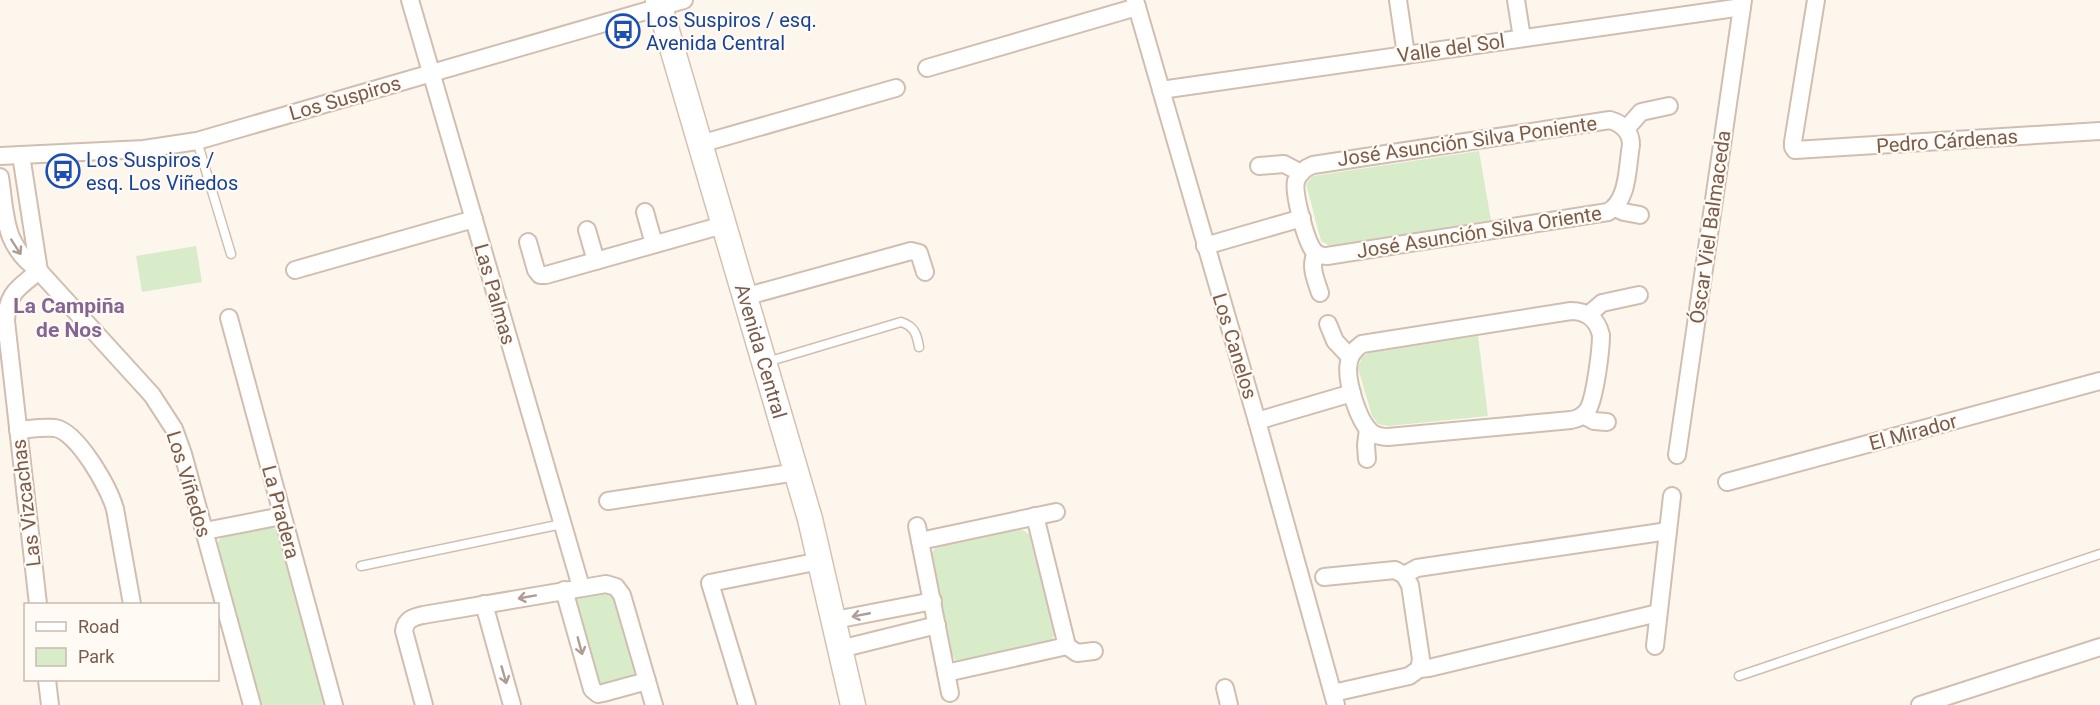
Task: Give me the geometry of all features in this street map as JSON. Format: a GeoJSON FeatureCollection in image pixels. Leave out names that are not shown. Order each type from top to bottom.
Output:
{"type":"FeatureCollection","features":[{"type":"Feature","properties":{"kind":"street","name":"Las Palmas"},"geometry":{"type":"LineString","coordinates":[[410,0],[581,587]]}},
{"type":"Feature","properties":{"kind":"street","name":"Los Suspiros"},"geometry":{"type":"LineString","coordinates":[[0,156],[144,149],[197,141],[659,4],[684,0]]}},
{"type":"Feature","properties":{"kind":"street"},"geometry":{"type":"LineString","coordinates":[[1398,0],[1406,55]]}},
{"type":"Feature","properties":{"kind":"street"},"geometry":{"type":"LineString","coordinates":[[1516,0],[1522,38]]}},
{"type":"Feature","properties":{"kind":"street","name":"Pedro Cárdenas"},"geometry":{"type":"LineString","coordinates":[[1816,0],[1793,142],[1794,149],[1800,151],[2100,131]]}},
{"type":"Feature","properties":{"kind":"street"},"geometry":{"type":"LineString","coordinates":[[927,68],[1136,3]]}},
{"type":"Feature","properties":{"kind":"street","name":"Los Canelos"},"geometry":{"type":"LineString","coordinates":[[1136,3],[1257,421],[1334,699],[1409,676],[1419,669],[1658,614]]}},
{"type":"Feature","properties":{"kind":"street","name":"Avenida Central"},"geometry":{"type":"LineString","coordinates":[[659,4],[797,472],[835,620],[853,705]]}},
{"type":"Feature","properties":{"kind":"street","name":"Valle del Sol"},"geometry":{"type":"LineString","coordinates":[[1161,90],[1742,4]]}},
{"type":"Feature","properties":{"kind":"street","name":"Óscar Viel Balmaceda"},"geometry":{"type":"LineString","coordinates":[[1677,454],[1742,4]]}},
{"type":"Feature","properties":{"kind":"street"},"geometry":{"type":"LineString","coordinates":[[700,144],[896,88]]}},
{"type":"Feature","properties":{"kind":"street","name":"José Asunción Silva Poniente"},"geometry":{"type":"LineString","coordinates":[[1300,173],[1317,164],[1604,121],[1618,123],[1626,129],[1641,112],[1669,106]]}},
{"type":"Feature","properties":{"kind":"street"},"geometry":{"type":"LineString","coordinates":[[1615,208],[1623,194],[1631,145],[1626,129]]}},
{"type":"Feature","properties":{"kind":"street"},"geometry":{"type":"LineString","coordinates":[[21,155],[39,271]]}},
{"type":"Feature","properties":{"kind":"street"},"geometry":{"type":"LineString","coordinates":[[1259,166],[1284,164],[1300,173],[1295,191],[1311,248],[1316,253],[1313,258],[1313,268],[1320,293]]}},
{"type":"Feature","properties":{"kind":"street","name":"Los Viñedos"},"geometry":{"type":"LineString","coordinates":[[0,177],[10,238],[16,250],[39,271],[160,407],[174,429],[205,531],[252,705]]}},
{"type":"Feature","properties":{"kind":"street","name":"José Asunción Silva Oriente"},"geometry":{"type":"LineString","coordinates":[[1316,253],[1327,256],[1603,214],[1615,208],[1640,215]]}},
{"type":"Feature","properties":{"kind":"street"},"geometry":{"type":"LineString","coordinates":[[645,212],[654,244]]}},
{"type":"Feature","properties":{"kind":"street"},"geometry":{"type":"LineString","coordinates":[[1205,246],[1302,218]]}},
{"type":"Feature","properties":{"kind":"street"},"geometry":{"type":"LineString","coordinates":[[295,270],[474,219]]}},
{"type":"Feature","properties":{"kind":"street"},"geometry":{"type":"LineString","coordinates":[[528,242],[536,270],[540,275],[546,275],[723,225]]}},
{"type":"Feature","properties":{"kind":"street"},"geometry":{"type":"LineString","coordinates":[[587,230],[596,261]]}},
{"type":"Feature","properties":{"kind":"street"},"geometry":{"type":"LineString","coordinates":[[744,297],[911,251],[918,253],[925,272]]}},
{"type":"Feature","properties":{"kind":"street","name":"Las Vizcachas"},"geometry":{"type":"LineString","coordinates":[[38,603],[6,321],[7,304],[15,291],[39,271]]}},
{"type":"Feature","properties":{"kind":"street"},"geometry":{"type":"LineString","coordinates":[[1588,315],[1602,303],[1639,295]]}},
{"type":"Feature","properties":{"kind":"street"},"geometry":{"type":"LineString","coordinates":[[1571,311],[1588,315],[1598,326],[1601,339],[1592,400],[1583,415],[1571,420],[1388,437],[1377,436],[1368,429],[1361,418],[1348,377],[1350,357],[1359,346],[1370,342],[1571,311]]}},
{"type":"Feature","properties":{"kind":"street","name":"La Pradera"},"geometry":{"type":"LineString","coordinates":[[229,318],[334,705]]}},
{"type":"Feature","properties":{"kind":"street"},"geometry":{"type":"LineString","coordinates":[[1328,324],[1335,341],[1350,357]]}},
{"type":"Feature","properties":{"kind":"street","name":"El Mirador"},"geometry":{"type":"LineString","coordinates":[[1727,482],[2100,381]]}},
{"type":"Feature","properties":{"kind":"street"},"geometry":{"type":"LineString","coordinates":[[1257,421],[1352,393]]}},
{"type":"Feature","properties":{"kind":"street"},"geometry":{"type":"LineString","coordinates":[[1583,415],[1594,421],[1607,422]]}},
{"type":"Feature","properties":{"kind":"street"},"geometry":{"type":"LineString","coordinates":[[18,430],[56,428],[65,432],[77,444],[103,481],[111,495],[115,509],[132,603]]}},
{"type":"Feature","properties":{"kind":"street"},"geometry":{"type":"LineString","coordinates":[[1367,459],[1368,429]]}},
{"type":"Feature","properties":{"kind":"street"},"geometry":{"type":"LineString","coordinates":[[609,501],[797,472]]}},
{"type":"Feature","properties":{"kind":"street"},"geometry":{"type":"LineString","coordinates":[[1654,646],[1672,496]]}},
{"type":"Feature","properties":{"kind":"street"},"geometry":{"type":"LineString","coordinates":[[950,693],[918,533],[1056,512]]}},
{"type":"Feature","properties":{"kind":"street"},"geometry":{"type":"LineString","coordinates":[[205,531],[282,516]]}},
{"type":"Feature","properties":{"kind":"street"},"geometry":{"type":"LineString","coordinates":[[1035,516],[1066,646],[1077,653],[1094,651]]}},
{"type":"Feature","properties":{"kind":"street"},"geometry":{"type":"LineString","coordinates":[[1404,574],[1417,568],[1668,531]]}},
{"type":"Feature","properties":{"kind":"street"},"geometry":{"type":"LineString","coordinates":[[747,705],[710,584],[820,561]]}},
{"type":"Feature","properties":{"kind":"street"},"geometry":{"type":"LineString","coordinates":[[1324,577],[1395,570],[1404,574],[1410,585],[1422,659],[1419,669]]}},
{"type":"Feature","properties":{"kind":"street"},"geometry":{"type":"LineString","coordinates":[[424,705],[405,637],[407,622],[413,618],[606,584],[612,585],[619,591],[654,705]]}},
{"type":"Feature","properties":{"kind":"street"},"geometry":{"type":"LineString","coordinates":[[564,590],[592,689],[598,694],[647,681]]}},
{"type":"Feature","properties":{"kind":"street"},"geometry":{"type":"LineString","coordinates":[[835,620],[933,601]]}},
{"type":"Feature","properties":{"kind":"street"},"geometry":{"type":"LineString","coordinates":[[484,604],[512,705]]}},
{"type":"Feature","properties":{"kind":"street"},"geometry":{"type":"LineString","coordinates":[[840,648],[937,625]]}},
{"type":"Feature","properties":{"kind":"street"},"geometry":{"type":"LineString","coordinates":[[946,673],[1066,646]]}},
{"type":"Feature","properties":{"kind":"street"},"geometry":{"type":"LineString","coordinates":[[1920,705],[2100,647]]}},
{"type":"Feature","properties":{"kind":"street"},"geometry":{"type":"LineString","coordinates":[[47,681],[50,705]]}},
{"type":"Feature","properties":{"kind":"street"},"geometry":{"type":"LineString","coordinates":[[1224,688],[1229,705]]}},
{"type":"Feature","properties":{"kind":"lane"},"geometry":{"type":"LineString","coordinates":[[197,141],[231,254]]}},
{"type":"Feature","properties":{"kind":"lane"},"geometry":{"type":"LineString","coordinates":[[764,363],[901,322],[910,325],[915,331],[919,347]]}},
{"type":"Feature","properties":{"kind":"lane"},"geometry":{"type":"LineString","coordinates":[[361,566],[562,524]]}},
{"type":"Feature","properties":{"kind":"lane"},"geometry":{"type":"LineString","coordinates":[[1739,676],[2100,554]]}},
{"type":"Feature","properties":{"kind":"green space"},"geometry":{"type":"Polygon","coordinates":[[[1479,151],[1491,220],[1330,246],[1321,241],[1306,184],[1313,176],[1479,151]]]}},
{"type":"Feature","properties":{"kind":"green space"},"geometry":{"type":"Polygon","coordinates":[[[196,246],[202,282],[142,292],[136,256],[196,246]]]}},
{"type":"Feature","properties":{"kind":"green space"},"geometry":{"type":"Polygon","coordinates":[[[1478,336],[1488,416],[1388,426],[1378,424],[1372,416],[1358,368],[1362,357],[1369,353],[1478,336]]]}},
{"type":"Feature","properties":{"kind":"green space"},"geometry":{"type":"Polygon","coordinates":[[[267,527],[282,530],[327,705],[258,705],[216,548],[219,540],[224,536],[267,527]]]}},
{"type":"Feature","properties":{"kind":"green space"},"geometry":{"type":"Polygon","coordinates":[[[1019,528],[1029,534],[1055,633],[1052,640],[1045,644],[964,662],[955,660],[951,651],[931,554],[938,544],[1019,528]]]}},
{"type":"Feature","properties":{"kind":"green space"},"geometry":{"type":"Polygon","coordinates":[[[607,591],[615,600],[636,671],[630,678],[598,688],[572,598],[607,591]]]}},
{"type":"Feature","properties":{"kind":"place","name":"Los Suspiros / esq. Avenida Central"},"geometry":{"type":"Point","coordinates":[623,31]}},
{"type":"Feature","properties":{"kind":"place","name":"Los Suspiros / esq. Los Viñedos"},"geometry":{"type":"Point","coordinates":[63,171]}},
{"type":"Feature","properties":{"kind":"district","name":"La Campiña de Nos"},"geometry":{"type":"Point","coordinates":[69,318]}}]}
